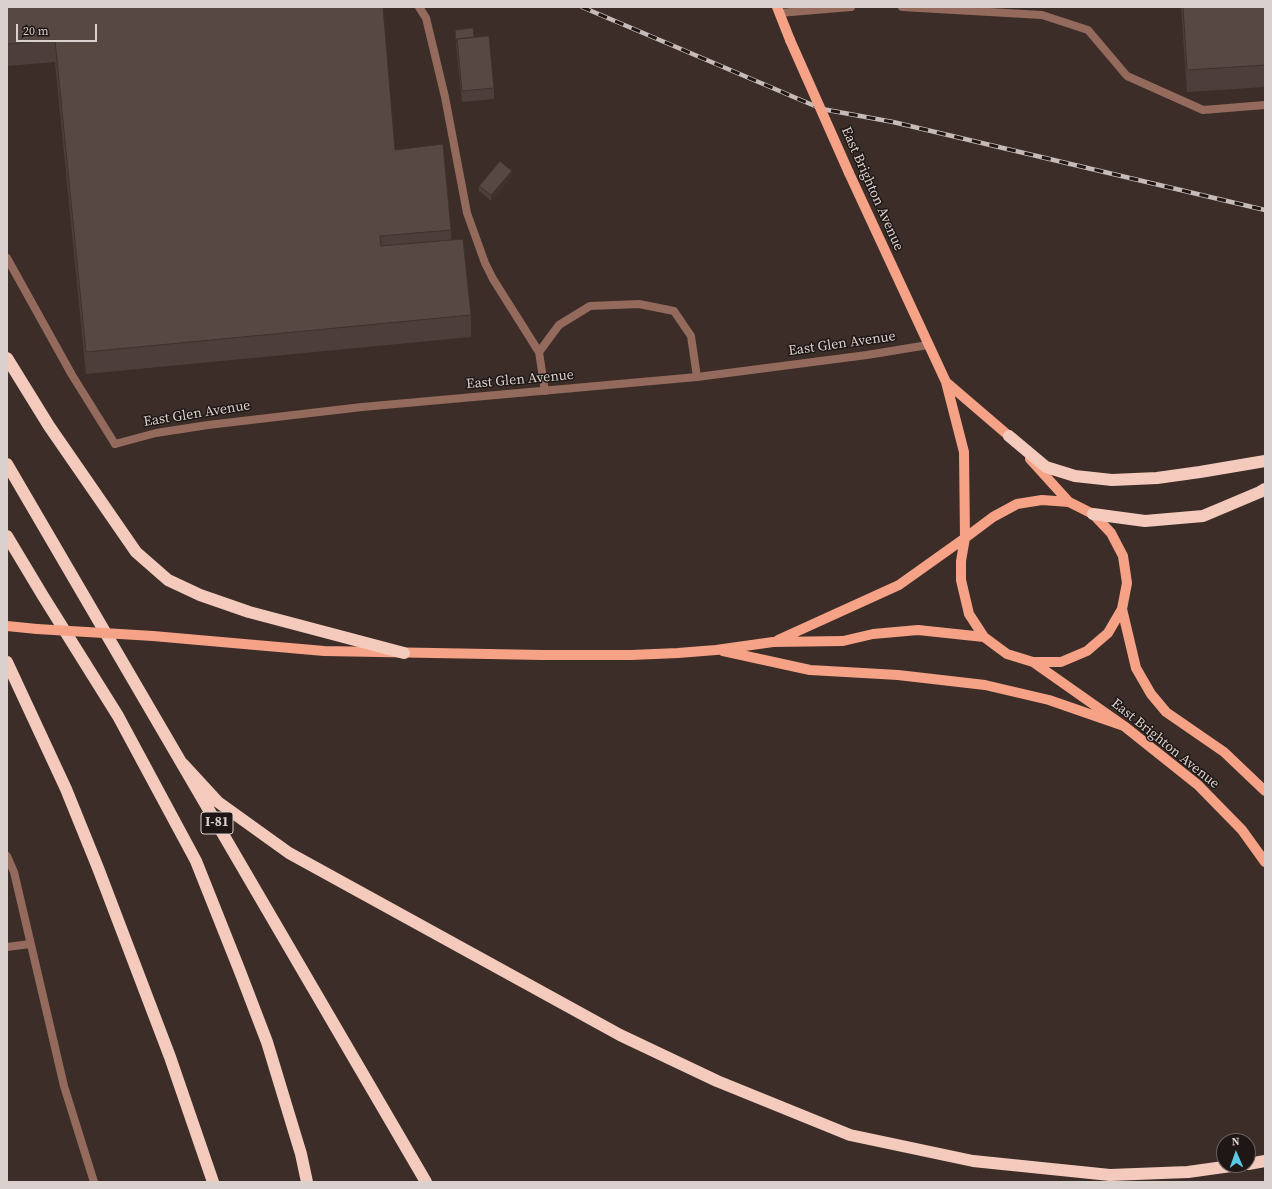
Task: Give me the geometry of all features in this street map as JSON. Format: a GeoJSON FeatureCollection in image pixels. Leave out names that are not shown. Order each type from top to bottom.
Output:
{"type":"FeatureCollection","features":[{"type":"Feature","properties":{"kind":"highway"},"geometry":{"type":"LineString","coordinates":[[7,358],[49,426],[136,552],[168,580],[200,595],[249,612],[404,653]]}},
{"type":"Feature","properties":{"kind":"highway"},"geometry":{"type":"LineString","coordinates":[[1009,436],[1046,467],[1075,476],[1112,480],[1157,478],[1265,461]]}},
{"type":"Feature","properties":{"kind":"highway","name":"I-81"},"geometry":{"type":"LineString","coordinates":[[7,464],[426,1182]]}},
{"type":"Feature","properties":{"kind":"highway"},"geometry":{"type":"LineString","coordinates":[[1093,514],[1145,521],[1203,516],[1265,489]]}},
{"type":"Feature","properties":{"kind":"highway","name":"I-81"},"geometry":{"type":"LineString","coordinates":[[7,536],[118,716],[196,861],[267,1042],[301,1154],[307,1182]]}},
{"type":"Feature","properties":{"kind":"highway"},"geometry":{"type":"LineString","coordinates":[[7,662],[66,789],[98,868],[170,1057],[213,1182]]}},
{"type":"Feature","properties":{"kind":"highway"},"geometry":{"type":"LineString","coordinates":[[183,764],[218,802],[288,853],[620,1035],[717,1081],[850,1135],[973,1161],[1110,1175],[1188,1172],[1216,1168]]}},
{"type":"Feature","properties":{"kind":"main road","name":"East Brighton Avenue"},"geometry":{"type":"LineString","coordinates":[[778,10],[849,174],[946,382],[964,452],[965,538],[961,561],[961,580],[969,614],[984,637]]}},
{"type":"Feature","properties":{"kind":"main road","name":"East Brighton Avenue"},"geometry":{"type":"LineString","coordinates":[[946,382],[1009,436],[1069,502]]}},
{"type":"Feature","properties":{"kind":"main road"},"geometry":{"type":"LineString","coordinates":[[7,626],[153,636],[324,651],[631,655],[716,650],[773,642],[843,641],[873,634],[918,630],[984,637],[1006,654],[1033,662],[1061,662],[1087,651],[1108,633],[1122,609],[1127,583],[1123,556],[1111,533],[1093,514],[1069,502],[1042,500],[1016,504],[993,517],[899,585],[773,642]]}},
{"type":"Feature","properties":{"kind":"main road","name":"East Brighton Avenue"},"geometry":{"type":"LineString","coordinates":[[1122,609],[1136,668],[1151,694],[1166,712],[1224,752],[1265,791]]}},
{"type":"Feature","properties":{"kind":"main road"},"geometry":{"type":"LineString","coordinates":[[716,650],[810,670],[898,675],[985,685],[1049,700],[1124,726]]}},
{"type":"Feature","properties":{"kind":"main road","name":"East Brighton Avenue"},"geometry":{"type":"LineString","coordinates":[[1033,662],[1124,726],[1198,785],[1242,830],[1265,862]]}},
{"type":"Feature","properties":{"kind":"street"},"geometry":{"type":"LineString","coordinates":[[419,7],[426,18],[445,97],[467,213],[485,263],[539,352],[545,391]]}},
{"type":"Feature","properties":{"kind":"street"},"geometry":{"type":"LineString","coordinates":[[778,10],[851,7]]}},
{"type":"Feature","properties":{"kind":"street"},"geometry":{"type":"LineString","coordinates":[[902,7],[1042,15],[1088,30],[1126,76],[1203,110],[1265,105]]}},
{"type":"Feature","properties":{"kind":"street","name":"East Glen Avenue"},"geometry":{"type":"LineString","coordinates":[[7,258],[72,374],[116,444],[156,433],[208,425],[362,407],[697,377],[867,355],[928,345]]}},
{"type":"Feature","properties":{"kind":"street"},"geometry":{"type":"LineString","coordinates":[[539,352],[560,325],[590,306],[639,304],[674,311],[691,336],[697,377]]}},
{"type":"Feature","properties":{"kind":"street"},"geometry":{"type":"LineString","coordinates":[[7,856],[14,872],[64,1086],[94,1182]]}},
{"type":"Feature","properties":{"kind":"street"},"geometry":{"type":"LineString","coordinates":[[7,947],[30,944]]}},
{"type":"Feature","properties":{"kind":"building"},"geometry":{"type":"Polygon","coordinates":[[[7,7],[383,7],[395,150],[443,144],[451,230],[380,236],[381,246],[463,239],[471,315],[86,352],[55,40],[7,44],[7,7]]]}},
{"type":"Feature","properties":{"kind":"building"},"geometry":{"type":"Polygon","coordinates":[[[1183,7],[1265,7],[1265,65],[1187,70],[1183,7]]]}},
{"type":"Feature","properties":{"kind":"building"},"geometry":{"type":"Polygon","coordinates":[[[473,28],[474,37],[457,39],[456,43],[455,30],[473,28]]]}},
{"type":"Feature","properties":{"kind":"building"},"geometry":{"type":"Polygon","coordinates":[[[489,36],[494,88],[462,91],[457,39],[489,36]]]}},
{"type":"Feature","properties":{"kind":"building"},"geometry":{"type":"Polygon","coordinates":[[[500,161],[512,171],[491,195],[479,186],[500,161]]]}},
{"type":"Feature","properties":{"kind":"railway"},"geometry":{"type":"LineString","coordinates":[[582,7],[822,109],[893,122],[1265,210]]}}]}
